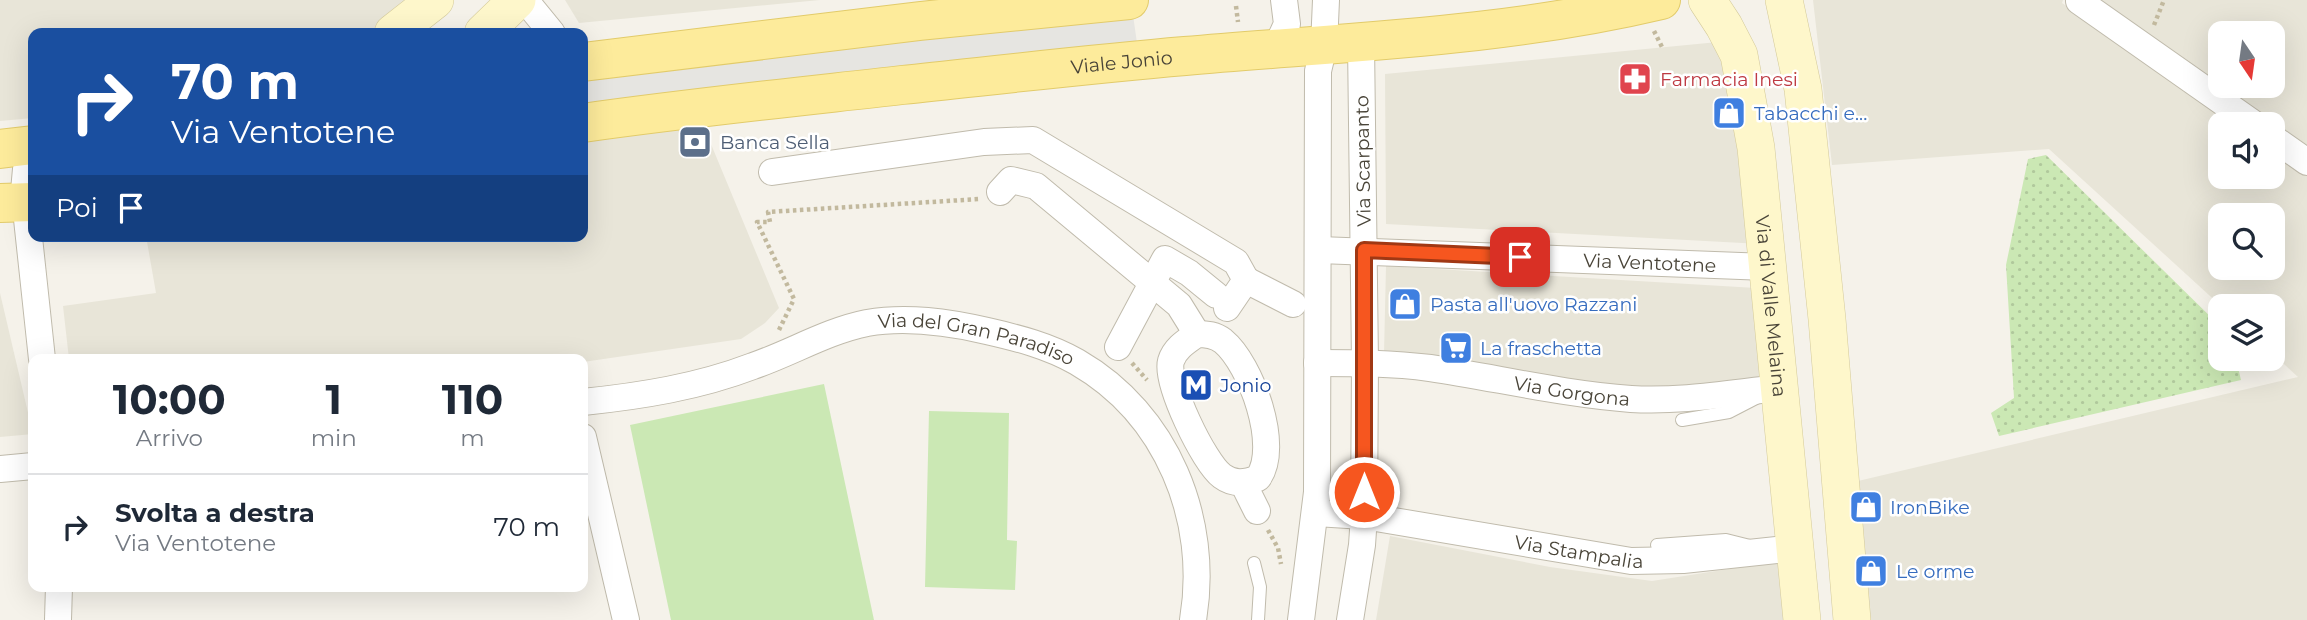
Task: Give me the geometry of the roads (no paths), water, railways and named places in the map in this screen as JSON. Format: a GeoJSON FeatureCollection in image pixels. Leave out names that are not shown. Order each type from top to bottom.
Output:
{"type":"FeatureCollection","features":[{"type":"Feature","properties":{"kind":"main road"},"geometry":{"type":"LineString","coordinates":[[399,28],[435,0]]}},
{"type":"Feature","properties":{"kind":"main road"},"geometry":{"type":"LineString","coordinates":[[488,28],[517,0]]}},
{"type":"Feature","properties":{"kind":"main road"},"geometry":{"type":"LineString","coordinates":[[588,61],[1021,6],[1129,0]]}},
{"type":"Feature","properties":{"kind":"main road","name":"Viale Jonio"},"geometry":{"type":"LineString","coordinates":[[588,122],[766,99],[1129,60],[1342,44],[1548,23],[1661,0]]}},
{"type":"Feature","properties":{"kind":"main road","name":"Via di Valle Melaina"},"geometry":{"type":"LineString","coordinates":[[1707,0],[1732,41],[1744,76],[1756,148],[1775,388],[1779,550],[1802,620]]}},
{"type":"Feature","properties":{"kind":"main road"},"geometry":{"type":"LineString","coordinates":[[1784,0],[1799,64],[1805,111],[1826,310],[1852,620]]}},
{"type":"Feature","properties":{"kind":"main road"},"geometry":{"type":"LineString","coordinates":[[0,149],[28,146]]}},
{"type":"Feature","properties":{"kind":"street"},"geometry":{"type":"LineString","coordinates":[[525,0],[548,28]]}},
{"type":"Feature","properties":{"kind":"street"},"geometry":{"type":"LineString","coordinates":[[1276,48],[1287,24],[1284,0]]}},
{"type":"Feature","properties":{"kind":"street"},"geometry":{"type":"LineString","coordinates":[[1301,620],[1316,513],[1318,71],[1342,44],[1326,0]]}},
{"type":"Feature","properties":{"kind":"street"},"geometry":{"type":"LineString","coordinates":[[2079,1],[2237,112]]}},
{"type":"Feature","properties":{"kind":"street","name":"Via Scarpanto"},"geometry":{"type":"LineString","coordinates":[[1342,44],[1364,250],[1364,516],[1350,620]]}},
{"type":"Feature","properties":{"kind":"street"},"geometry":{"type":"LineString","coordinates":[[772,172],[984,142],[1033,140],[1219,250],[1236,262],[1246,280],[1293,304]]}},
{"type":"Feature","properties":{"kind":"street"},"geometry":{"type":"LineString","coordinates":[[2285,146],[2307,162]]}},
{"type":"Feature","properties":{"kind":"street"},"geometry":{"type":"LineString","coordinates":[[28,166],[19,203],[41,354]]}},
{"type":"Feature","properties":{"kind":"street"},"geometry":{"type":"LineString","coordinates":[[1000,192],[1011,180],[1036,186],[1179,305],[1197,334]]}},
{"type":"Feature","properties":{"kind":"street","name":"Via Ventotene"},"geometry":{"type":"LineString","coordinates":[[1319,250],[1767,267]]}},
{"type":"Feature","properties":{"kind":"street"},"geometry":{"type":"LineString","coordinates":[[1118,347],[1165,259],[1189,273],[1221,302],[1246,280]]}},
{"type":"Feature","properties":{"kind":"street","name":"Via del Gran Paradiso"},"geometry":{"type":"LineString","coordinates":[[588,401],[628,397],[702,382],[746,369],[847,328],[883,321],[914,320],[957,324],[1048,348],[1078,362],[1109,385],[1138,414],[1156,437],[1181,483],[1194,528],[1197,577],[1193,620]]}},
{"type":"Feature","properties":{"kind":"street"},"geometry":{"type":"LineString","coordinates":[[1197,334],[1216,337],[1233,352],[1247,375],[1257,402],[1267,443],[1266,464],[1258,478],[1243,483],[1224,478],[1211,466],[1171,380],[1170,363],[1173,356],[1197,334]]}},
{"type":"Feature","properties":{"kind":"street"},"geometry":{"type":"LineString","coordinates":[[1317,363],[1365,363]]}},
{"type":"Feature","properties":{"kind":"street","name":"Via Gorgona"},"geometry":{"type":"LineString","coordinates":[[1365,363],[1427,368],[1633,399],[1691,398],[1775,388]]}},
{"type":"Feature","properties":{"kind":"street"},"geometry":{"type":"LineString","coordinates":[[588,458],[626,620]]}},
{"type":"Feature","properties":{"kind":"street"},"geometry":{"type":"LineString","coordinates":[[0,469],[28,466]]}},
{"type":"Feature","properties":{"kind":"street"},"geometry":{"type":"LineString","coordinates":[[1243,483],[1257,511]]}},
{"type":"Feature","properties":{"kind":"street","name":"Via Stampalia"},"geometry":{"type":"LineString","coordinates":[[1316,513],[1364,516],[1631,561],[1673,561],[1779,550]]}},
{"type":"Feature","properties":{"kind":"street"},"geometry":{"type":"LineString","coordinates":[[58,620],[59,592]]}},
{"type":"Feature","properties":{"kind":"lane"},"geometry":{"type":"LineString","coordinates":[[1799,181],[1805,111]]}},
{"type":"Feature","properties":{"kind":"lane"},"geometry":{"type":"LineString","coordinates":[[1682,420],[1729,412],[1775,388]]}},
{"type":"Feature","properties":{"kind":"lane"},"geometry":{"type":"LineString","coordinates":[[1657,545],[1726,540],[1779,550]]}},
{"type":"Feature","properties":{"kind":"lane"},"geometry":{"type":"LineString","coordinates":[[1254,563],[1260,587],[1258,620]]}},
{"type":"Feature","properties":{"kind":"place","name":"Farmacia Inesi"},"geometry":{"type":"Point","coordinates":[1635,79]}},
{"type":"Feature","properties":{"kind":"place","name":"Tabacchi e..."},"geometry":{"type":"Point","coordinates":[1729,113]}},
{"type":"Feature","properties":{"kind":"place","name":"Banca Sella"},"geometry":{"type":"Point","coordinates":[695,142]}},
{"type":"Feature","properties":{"kind":"place","name":"Pasta all'uovo Razzani"},"geometry":{"type":"Point","coordinates":[1405,304]}},
{"type":"Feature","properties":{"kind":"place","name":"La fraschetta"},"geometry":{"type":"Point","coordinates":[1456,348]}},
{"type":"Feature","properties":{"kind":"place","name":"Jonio"},"geometry":{"type":"Point","coordinates":[1196,385]}},
{"type":"Feature","properties":{"kind":"place","name":"IronBike"},"geometry":{"type":"Point","coordinates":[1866,507]}},
{"type":"Feature","properties":{"kind":"place","name":"Le orme"},"geometry":{"type":"Point","coordinates":[1871,571]}}]}
